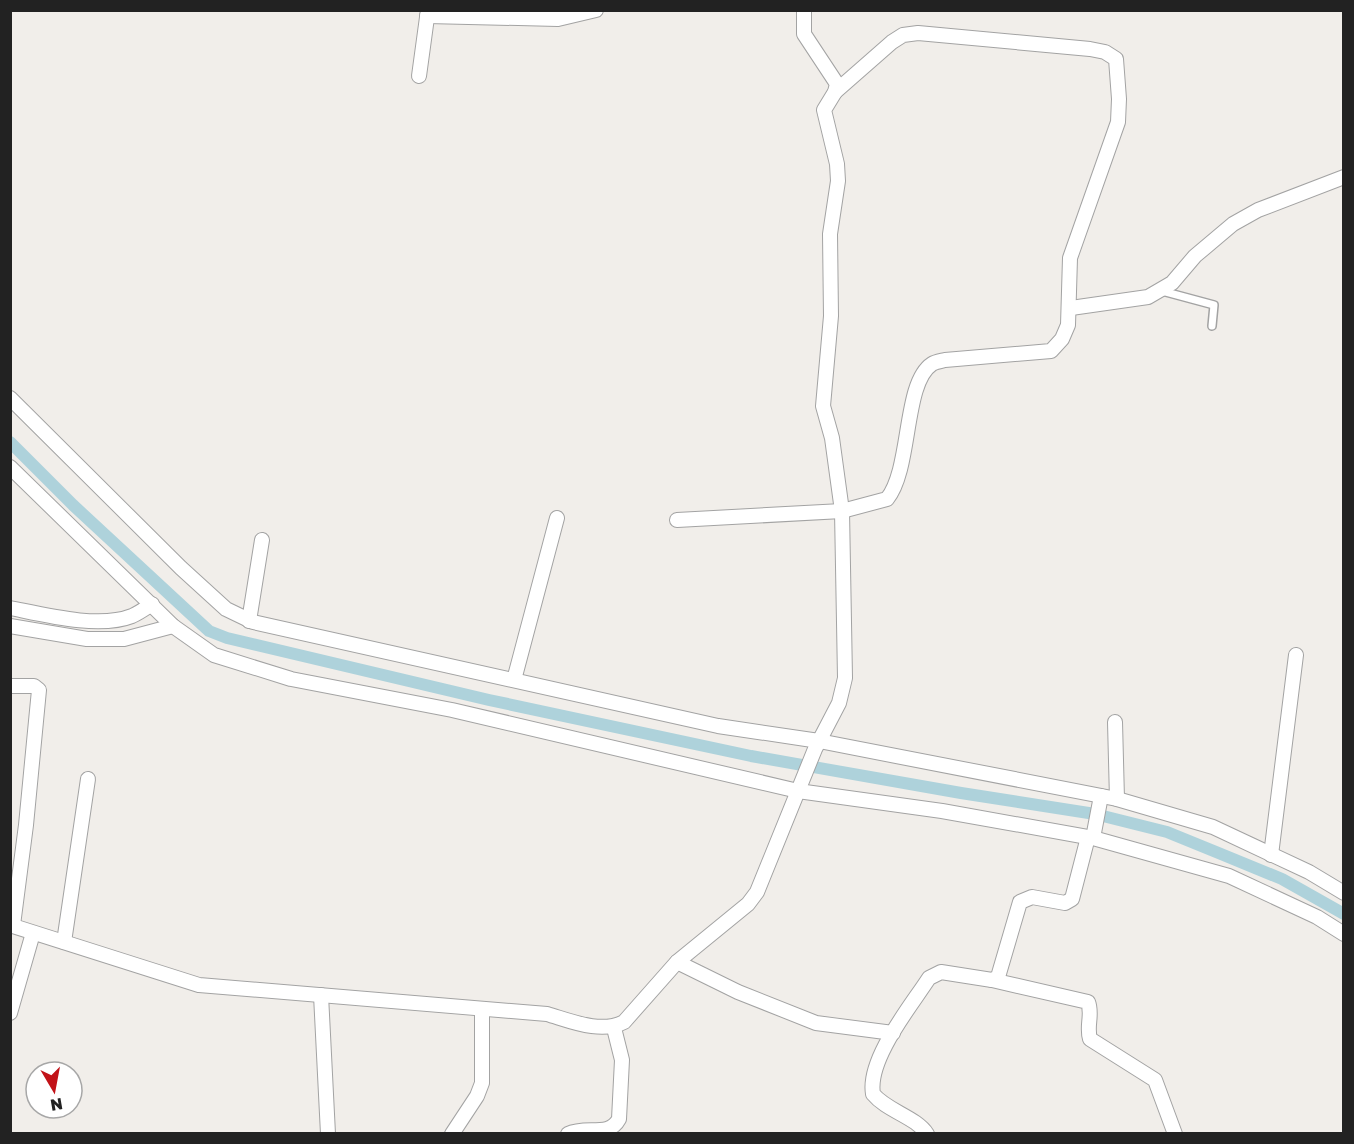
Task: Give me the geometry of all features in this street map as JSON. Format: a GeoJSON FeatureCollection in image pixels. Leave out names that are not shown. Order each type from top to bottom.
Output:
{"type":"FeatureCollection","features":[{"type":"Feature","properties":{"kind":"street"},"geometry":{"type":"LineString","coordinates":[[419,76],[427,13],[558,19],[596,10]]}},
{"type":"Feature","properties":{"kind":"street"},"geometry":{"type":"LineString","coordinates":[[804,10],[804,34],[814,52],[833,75],[837,84],[835,92]]}},
{"type":"Feature","properties":{"kind":"street"},"geometry":{"type":"LineString","coordinates":[[10,686],[34,686],[39,690],[17,849],[12,925],[189,982],[547,1014],[601,1028],[614,1028],[624,1022],[677,962],[748,904],[763,880],[817,745],[839,704],[844,678],[842,512],[832,438],[823,406],[831,325],[830,234],[838,181],[837,164],[824,110],[835,92],[903,35],[918,33],[1090,49],[1105,52],[1116,59],[1118,122],[1070,258],[1071,309],[1062,339],[1051,351],[945,360],[931,364],[921,376],[916,391],[899,478],[887,499],[842,512],[677,520]]}},
{"type":"Feature","properties":{"kind":"street"},"geometry":{"type":"LineString","coordinates":[[1071,309],[1139,299],[1162,291],[1195,256],[1233,224],[1258,210],[1344,177]]}},
{"type":"Feature","properties":{"kind":"street"},"geometry":{"type":"LineString","coordinates":[[10,398],[181,568],[226,609],[249,621],[283,631],[718,726],[1100,799],[1116,799],[1213,827],[1344,893]]}},
{"type":"Feature","properties":{"kind":"street"},"geometry":{"type":"LineString","coordinates":[[10,467],[173,626],[214,655],[291,679],[452,710],[800,786],[1092,834],[1229,876],[1317,917],[1344,934]]}},
{"type":"Feature","properties":{"kind":"street"},"geometry":{"type":"LineString","coordinates":[[514,680],[557,518]]}},
{"type":"Feature","properties":{"kind":"street"},"geometry":{"type":"LineString","coordinates":[[249,621],[262,540]]}},
{"type":"Feature","properties":{"kind":"street"},"geometry":{"type":"LineString","coordinates":[[10,608],[83,620],[111,621],[133,616],[152,604]]}},
{"type":"Feature","properties":{"kind":"street"},"geometry":{"type":"LineString","coordinates":[[10,626],[87,639],[115,639],[129,638],[173,626]]}},
{"type":"Feature","properties":{"kind":"street"},"geometry":{"type":"LineString","coordinates":[[1271,855],[1296,656]]}},
{"type":"Feature","properties":{"kind":"street"},"geometry":{"type":"LineString","coordinates":[[1115,722],[1116,799]]}},
{"type":"Feature","properties":{"kind":"street"},"geometry":{"type":"LineString","coordinates":[[64,942],[88,779]]}},
{"type":"Feature","properties":{"kind":"street"},"geometry":{"type":"LineString","coordinates":[[992,980],[998,977],[1002,969],[1020,902],[1032,897],[1065,903],[1072,899],[1100,799]]}},
{"type":"Feature","properties":{"kind":"street"},"geometry":{"type":"LineString","coordinates":[[10,1013],[33,933]]}},
{"type":"Feature","properties":{"kind":"street"},"geometry":{"type":"LineString","coordinates":[[677,962],[738,992],[816,1023],[893,1033]]}},
{"type":"Feature","properties":{"kind":"street"},"geometry":{"type":"LineString","coordinates":[[927,1134],[919,1125],[880,1102],[873,1094],[874,1074],[893,1033],[929,978],[941,972],[992,980],[1088,1002],[1090,1039],[1155,1080],[1175,1134]]}},
{"type":"Feature","properties":{"kind":"street"},"geometry":{"type":"LineString","coordinates":[[321,995],[328,1134]]}},
{"type":"Feature","properties":{"kind":"street"},"geometry":{"type":"LineString","coordinates":[[452,1134],[477,1096],[482,1083],[482,1009]]}},
{"type":"Feature","properties":{"kind":"street"},"geometry":{"type":"LineString","coordinates":[[568,1134],[582,1130],[607,1130],[615,1126],[619,1119],[622,1060],[614,1028]]}},
{"type":"Feature","properties":{"kind":"lane"},"geometry":{"type":"LineString","coordinates":[[1162,291],[1214,305],[1212,326]]}},
{"type":"Feature","properties":{"kind":"waterway"},"geometry":{"type":"LineString","coordinates":[[10,442],[73,505],[209,631],[227,638],[489,700],[751,756],[1095,814],[1167,832],[1282,879],[1344,914]]}}]}
